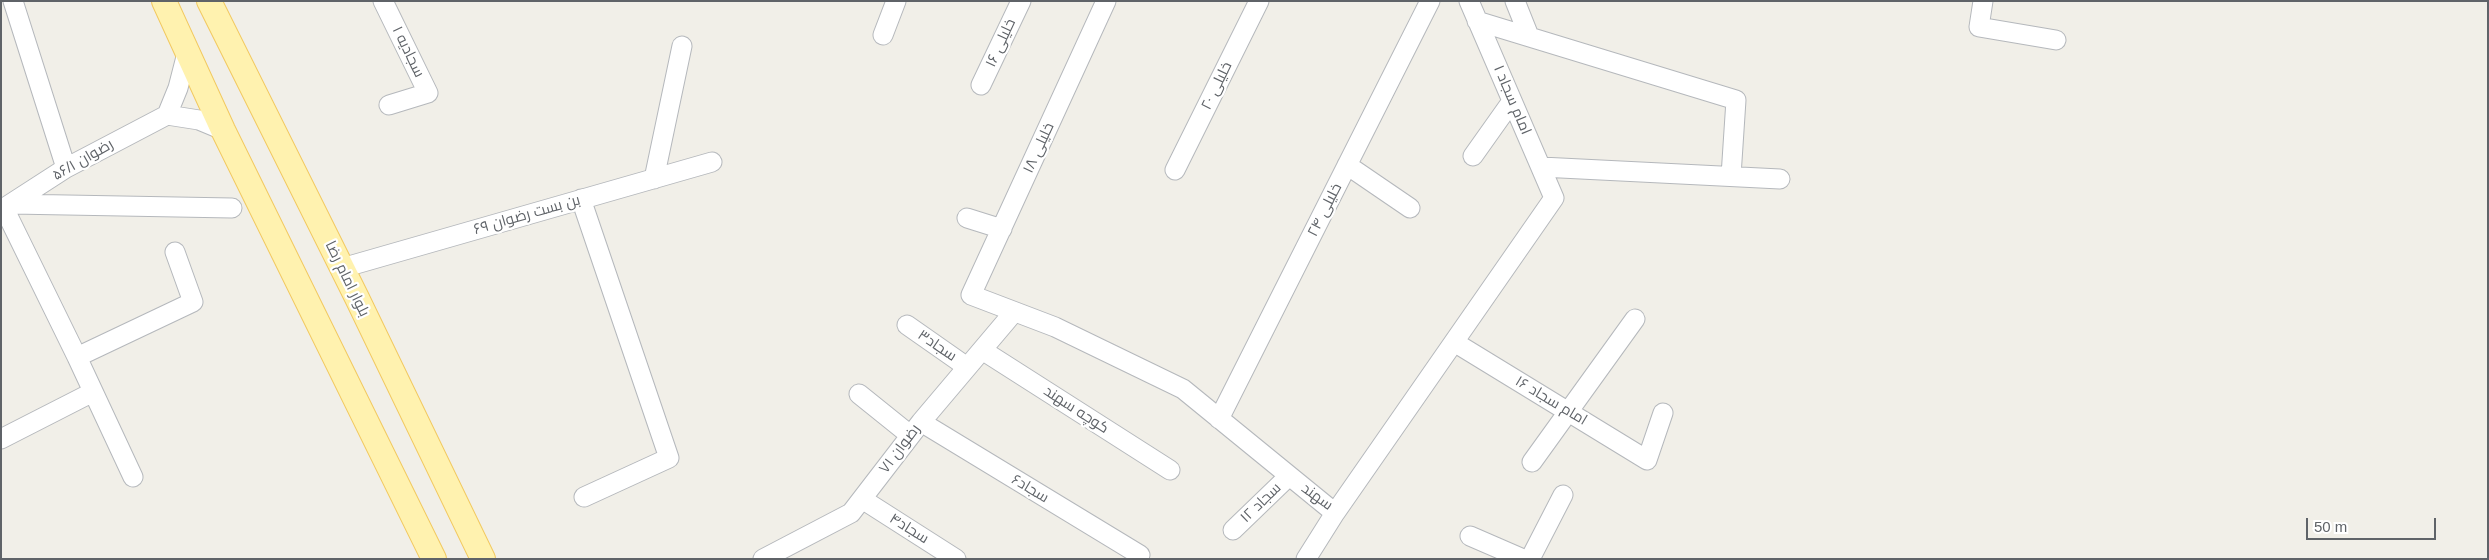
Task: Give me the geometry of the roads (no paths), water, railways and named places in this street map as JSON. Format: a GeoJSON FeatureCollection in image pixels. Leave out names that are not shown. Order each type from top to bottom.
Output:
{"type":"FeatureCollection","features":[{"type":"Feature","properties":{"kind":"main road"},"geometry":{"type":"LineString","coordinates":[[164,1],[222,130],[434,559]]}},
{"type":"Feature","properties":{"kind":"main road","name":"بلوار امام رضا"},"geometry":{"type":"LineString","coordinates":[[214,3],[483,559]]}},
{"type":"Feature","properties":{"kind":"street"},"geometry":{"type":"LineString","coordinates":[[13,1],[66,168]]}},
{"type":"Feature","properties":{"kind":"street","name":"سجادیه ۱"},"geometry":{"type":"LineString","coordinates":[[384,1],[428,92],[389,105]]}},
{"type":"Feature","properties":{"kind":"street"},"geometry":{"type":"LineString","coordinates":[[883,35],[896,1]]}},
{"type":"Feature","properties":{"kind":"street","name":"خلیلی ۱۶"},"geometry":{"type":"LineString","coordinates":[[981,85],[1021,1]]}},
{"type":"Feature","properties":{"kind":"street","name":"خلیلی ۱۸"},"geometry":{"type":"LineString","coordinates":[[971,295],[1106,1]]}},
{"type":"Feature","properties":{"kind":"street","name":"خلیلی ۲۰"},"geometry":{"type":"LineString","coordinates":[[1175,170],[1259,1]]}},
{"type":"Feature","properties":{"kind":"street","name":"خلیلی ۲۴"},"geometry":{"type":"LineString","coordinates":[[1219,419],[1430,1]]}},
{"type":"Feature","properties":{"kind":"street","name":"امام سجاد ۱"},"geometry":{"type":"LineString","coordinates":[[1469,1],[1554,198]]}},
{"type":"Feature","properties":{"kind":"street"},"geometry":{"type":"LineString","coordinates":[[1515,1],[1529,36]]}},
{"type":"Feature","properties":{"kind":"street"},"geometry":{"type":"LineString","coordinates":[[1983,1],[1978,27],[2056,40]]}},
{"type":"Feature","properties":{"kind":"street"},"geometry":{"type":"LineString","coordinates":[[1477,20],[1736,100],[1731,176]]}},
{"type":"Feature","properties":{"kind":"street"},"geometry":{"type":"LineString","coordinates":[[654,179],[682,46]]}},
{"type":"Feature","properties":{"kind":"street"},"geometry":{"type":"LineString","coordinates":[[187,53],[178,88],[167,114],[199,120],[222,130]]}},
{"type":"Feature","properties":{"kind":"street"},"geometry":{"type":"LineString","coordinates":[[1472,156],[1512,101]]}},
{"type":"Feature","properties":{"kind":"street","name":"رضوان ۵۶/۱"},"geometry":{"type":"LineString","coordinates":[[6,208],[66,168],[167,114]]}},
{"type":"Feature","properties":{"kind":"street","name":"بن بست رضوان ۶۹"},"geometry":{"type":"LineString","coordinates":[[342,268],[712,162]]}},
{"type":"Feature","properties":{"kind":"street"},"geometry":{"type":"LineString","coordinates":[[1347,165],[1410,208]]}},
{"type":"Feature","properties":{"kind":"street"},"geometry":{"type":"LineString","coordinates":[[1541,167],[1780,179]]}},
{"type":"Feature","properties":{"kind":"street","name":"سهند"},"geometry":{"type":"LineString","coordinates":[[971,295],[1055,327],[1183,390],[1335,513],[1554,198]]}},
{"type":"Feature","properties":{"kind":"street"},"geometry":{"type":"LineString","coordinates":[[581,199],[669,458],[584,498]]}},
{"type":"Feature","properties":{"kind":"street"},"geometry":{"type":"LineString","coordinates":[[133,477],[6,208],[232,208]]}},
{"type":"Feature","properties":{"kind":"street"},"geometry":{"type":"LineString","coordinates":[[967,218],[1002,229]]}},
{"type":"Feature","properties":{"kind":"street"},"geometry":{"type":"LineString","coordinates":[[76,357],[193,302],[175,252]]}},
{"type":"Feature","properties":{"kind":"street","name":"رضوان ۷۱"},"geometry":{"type":"LineString","coordinates":[[763,559],[851,513],[915,428],[1014,312]]}},
{"type":"Feature","properties":{"kind":"street"},"geometry":{"type":"LineString","coordinates":[[1532,462],[1635,320]]}},
{"type":"Feature","properties":{"kind":"street","name":"سجاد۳"},"geometry":{"type":"LineString","coordinates":[[907,325],[968,367]]}},
{"type":"Feature","properties":{"kind":"street","name":"امام سجاد ۱۶"},"geometry":{"type":"LineString","coordinates":[[1454,342],[1647,460],[1662,413]]}},
{"type":"Feature","properties":{"kind":"street","name":"كوچه سهند"},"geometry":{"type":"LineString","coordinates":[[982,350],[1170,470]]}},
{"type":"Feature","properties":{"kind":"street"},"geometry":{"type":"LineString","coordinates":[[1,439],[93,392]]}},
{"type":"Feature","properties":{"kind":"street","name":"سجاد۶"},"geometry":{"type":"LineString","coordinates":[[859,394],[915,428],[1140,555]]}},
{"type":"Feature","properties":{"kind":"street","name":"سجاد ۱۲"},"geometry":{"type":"LineString","coordinates":[[1233,530],[1289,476]]}},
{"type":"Feature","properties":{"kind":"street"},"geometry":{"type":"LineString","coordinates":[[1530,559],[1562,495]]}},
{"type":"Feature","properties":{"kind":"street","name":"سجاد۴"},"geometry":{"type":"LineString","coordinates":[[862,499],[956,559]]}},
{"type":"Feature","properties":{"kind":"street"},"geometry":{"type":"LineString","coordinates":[[1306,559],[1335,513]]}},
{"type":"Feature","properties":{"kind":"street"},"geometry":{"type":"LineString","coordinates":[[1470,536],[1524,559]]}}]}
